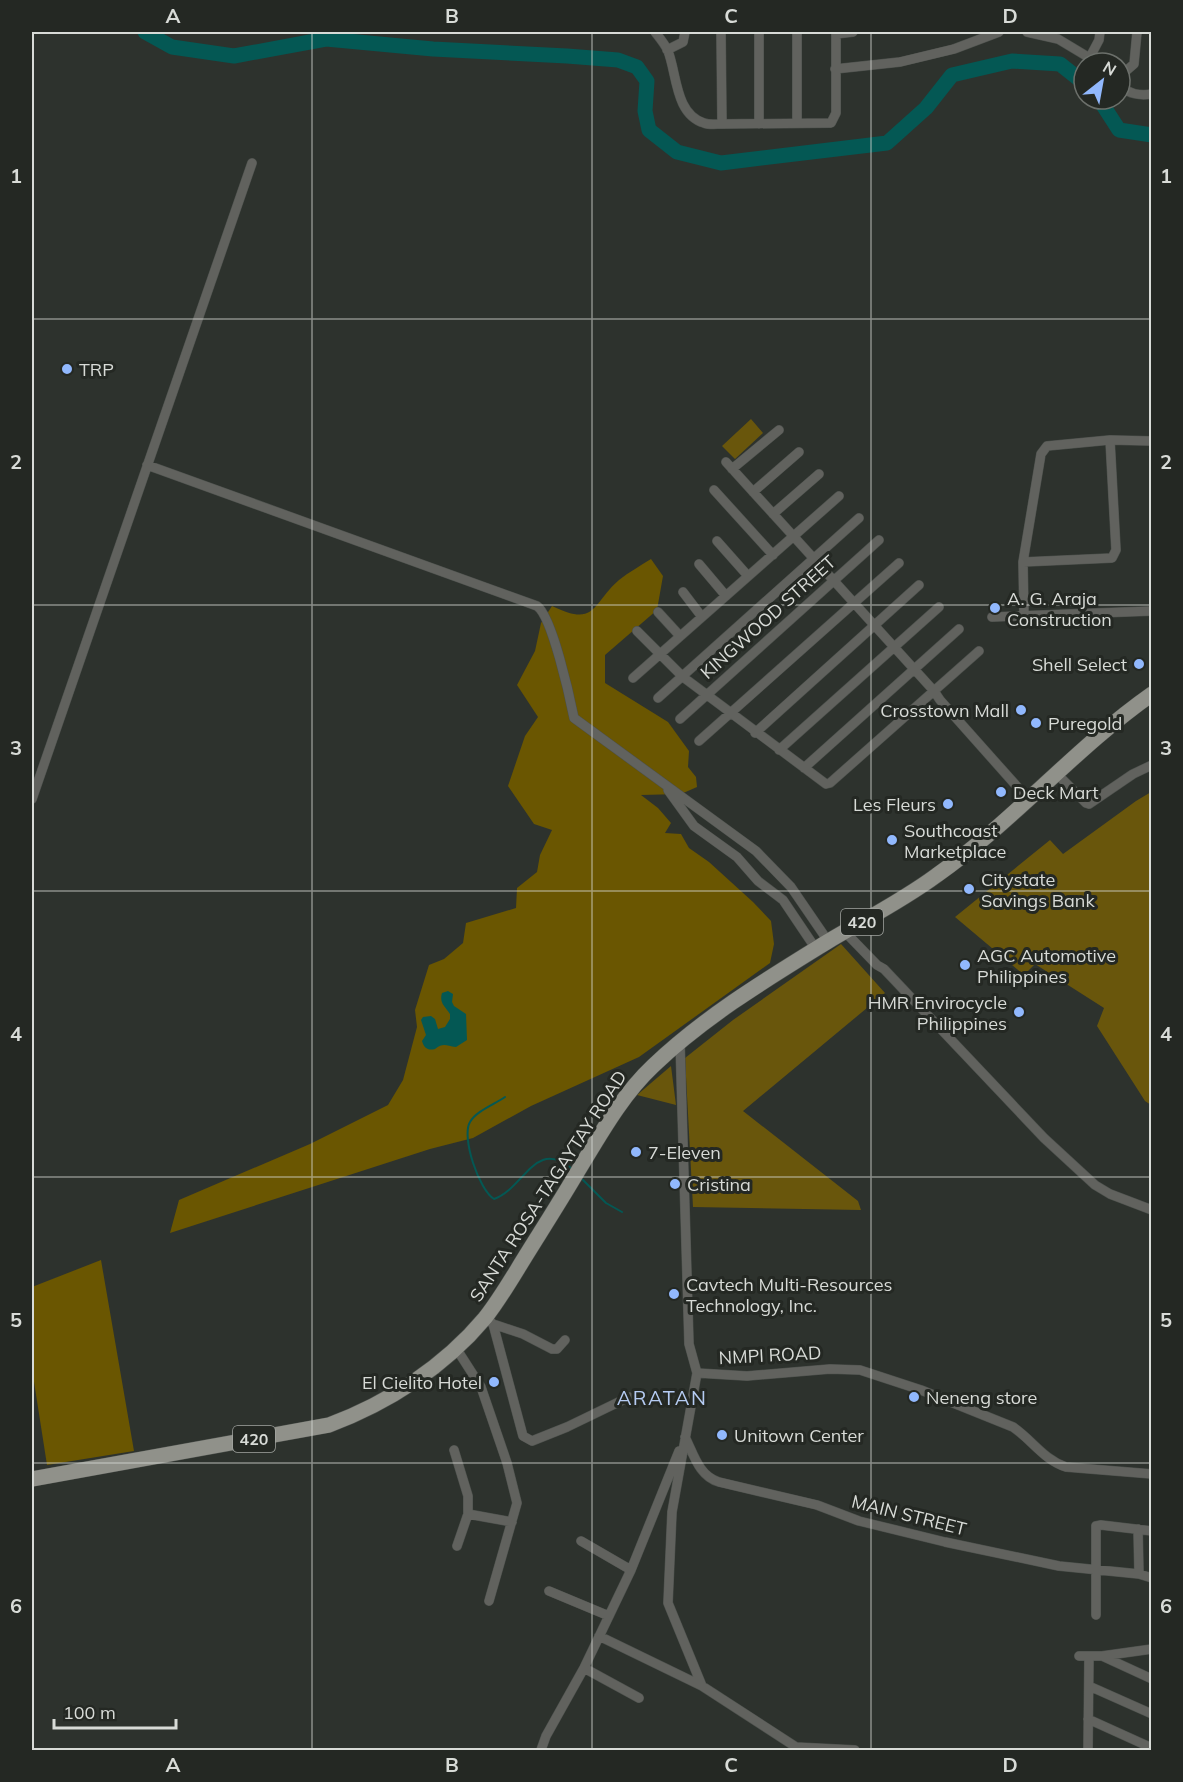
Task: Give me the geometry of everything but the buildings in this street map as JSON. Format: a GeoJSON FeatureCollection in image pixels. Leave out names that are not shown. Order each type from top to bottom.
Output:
{"type":"FeatureCollection","features":[{"type":"Feature","properties":{"kind":"main road","name":"SANTA ROSA-TAGAYTAY ROAD"},"geometry":{"type":"LineString","coordinates":[[32,1479],[329,1425],[364,1412],[404,1388],[489,1321],[510,1281],[585,1160],[640,1078],[680,1042],[750,991],[822,945],[890,907],[936,876],[995,831],[1111,725],[1152,694]]}},
{"type":"Feature","properties":{"kind":"street"},"geometry":{"type":"LineString","coordinates":[[655,32],[668,50],[685,108],[694,118],[704,123],[722,124],[831,123],[835,118],[836,33],[853,32]]}},
{"type":"Feature","properties":{"kind":"street"},"geometry":{"type":"LineString","coordinates":[[668,50],[683,42],[685,32]]}},
{"type":"Feature","properties":{"kind":"street"},"geometry":{"type":"LineString","coordinates":[[722,32],[722,124]]}},
{"type":"Feature","properties":{"kind":"street"},"geometry":{"type":"LineString","coordinates":[[759,32],[759,124]]}},
{"type":"Feature","properties":{"kind":"street"},"geometry":{"type":"LineString","coordinates":[[797,32],[797,122]]}},
{"type":"Feature","properties":{"kind":"street"},"geometry":{"type":"LineString","coordinates":[[835,69],[900,62],[954,49],[999,32]]}},
{"type":"Feature","properties":{"kind":"street"},"geometry":{"type":"LineString","coordinates":[[1027,32],[1060,35],[1082,51]]}},
{"type":"Feature","properties":{"kind":"street"},"geometry":{"type":"LineString","coordinates":[[1093,51],[1100,32]]}},
{"type":"Feature","properties":{"kind":"street"},"geometry":{"type":"LineString","coordinates":[[1132,67],[1136,61],[1137,32]]}},
{"type":"Feature","properties":{"kind":"street"},"geometry":{"type":"LineString","coordinates":[[1132,94],[1139,96],[1152,94]]}},
{"type":"Feature","properties":{"kind":"street"},"geometry":{"type":"LineString","coordinates":[[32,799],[252,163]]}},
{"type":"Feature","properties":{"kind":"street"},"geometry":{"type":"LineString","coordinates":[[778,430],[729,466],[934,691],[1029,800]]}},
{"type":"Feature","properties":{"kind":"street"},"geometry":{"type":"LineString","coordinates":[[1023,562],[1112,558],[1114,556],[1116,550],[1110,440]]}},
{"type":"Feature","properties":{"kind":"street"},"geometry":{"type":"LineString","coordinates":[[1024,615],[1023,562],[1041,454],[1044,448],[1110,440],[1152,441]]}},
{"type":"Feature","properties":{"kind":"street"},"geometry":{"type":"LineString","coordinates":[[753,492],[799,452]]}},
{"type":"Feature","properties":{"kind":"street"},"geometry":{"type":"LineString","coordinates":[[147,465],[537,606],[541,609],[547,622],[566,678],[574,718],[756,851],[791,887],[822,945]]}},
{"type":"Feature","properties":{"kind":"street"},"geometry":{"type":"LineString","coordinates":[[774,514],[819,474]]}},
{"type":"Feature","properties":{"kind":"street"},"geometry":{"type":"LineString","coordinates":[[714,490],[773,555]]}},
{"type":"Feature","properties":{"kind":"street"},"geometry":{"type":"LineString","coordinates":[[633,678],[839,496]]}},
{"type":"Feature","properties":{"kind":"street"},"geometry":{"type":"LineString","coordinates":[[658,698],[859,518]]}},
{"type":"Feature","properties":{"kind":"street","name":"KINGWOOD STREET"},"geometry":{"type":"LineString","coordinates":[[680,719],[879,540]]}},
{"type":"Feature","properties":{"kind":"street"},"geometry":{"type":"LineString","coordinates":[[717,541],[748,576]]}},
{"type":"Feature","properties":{"kind":"street"},"geometry":{"type":"LineString","coordinates":[[699,741],[899,563]]}},
{"type":"Feature","properties":{"kind":"street"},"geometry":{"type":"LineString","coordinates":[[699,564],[726,596]]}},
{"type":"Feature","properties":{"kind":"street"},"geometry":{"type":"LineString","coordinates":[[755,733],[919,585]]}},
{"type":"Feature","properties":{"kind":"street"},"geometry":{"type":"LineString","coordinates":[[683,592],[702,617]]}},
{"type":"Feature","properties":{"kind":"street"},"geometry":{"type":"LineString","coordinates":[[779,750],[939,607]]}},
{"type":"Feature","properties":{"kind":"street"},"geometry":{"type":"LineString","coordinates":[[992,617],[1152,611]]}},
{"type":"Feature","properties":{"kind":"street"},"geometry":{"type":"LineString","coordinates":[[658,612],[680,636]]}},
{"type":"Feature","properties":{"kind":"street"},"geometry":{"type":"LineString","coordinates":[[804,768],[959,629]]}},
{"type":"Feature","properties":{"kind":"street"},"geometry":{"type":"LineString","coordinates":[[637,631],[683,677],[822,783],[830,783],[979,651]]}},
{"type":"Feature","properties":{"kind":"street"},"geometry":{"type":"LineString","coordinates":[[1057,774],[1089,804],[1132,774],[1152,765]]}},
{"type":"Feature","properties":{"kind":"street"},"geometry":{"type":"LineString","coordinates":[[662,781],[694,826],[737,857],[758,881],[783,900],[822,945]]}},
{"type":"Feature","properties":{"kind":"street"},"geometry":{"type":"LineString","coordinates":[[848,930],[881,961],[884,969],[1044,1138],[1095,1185],[1110,1194],[1152,1210]]}},
{"type":"Feature","properties":{"kind":"street","name":"NMPI ROAD"},"geometry":{"type":"LineString","coordinates":[[680,1042],[689,1344],[697,1373],[747,1376],[830,1369],[860,1370],[1013,1427],[1050,1461],[1058,1465],[1152,1474]]}},
{"type":"Feature","properties":{"kind":"street"},"geometry":{"type":"LineString","coordinates":[[489,1321],[523,1334],[552,1349],[558,1349],[565,1340]]}},
{"type":"Feature","properties":{"kind":"street"},"geometry":{"type":"LineString","coordinates":[[489,1321],[524,1436],[527,1439],[532,1441],[567,1427],[629,1397]]}},
{"type":"Feature","properties":{"kind":"street"},"geometry":{"type":"LineString","coordinates":[[456,1348],[481,1388],[507,1463],[517,1503],[489,1601]]}},
{"type":"Feature","properties":{"kind":"street"},"geometry":{"type":"LineString","coordinates":[[697,1373],[672,1512],[668,1603],[702,1686]]}},
{"type":"Feature","properties":{"kind":"street"},"geometry":{"type":"LineString","coordinates":[[541,1750],[631,1570],[685,1437]]}},
{"type":"Feature","properties":{"kind":"street","name":"MAIN STREET"},"geometry":{"type":"LineString","coordinates":[[685,1437],[702,1472],[713,1481],[817,1505],[860,1521],[945,1542],[1059,1566],[1139,1574],[1152,1578]]}},
{"type":"Feature","properties":{"kind":"street"},"geometry":{"type":"LineString","coordinates":[[454,1450],[468,1496],[468,1514],[465,1517],[457,1546]]}},
{"type":"Feature","properties":{"kind":"street"},"geometry":{"type":"LineString","coordinates":[[468,1514],[512,1522]]}},
{"type":"Feature","properties":{"kind":"street"},"geometry":{"type":"LineString","coordinates":[[1096,1615],[1096,1526],[1152,1531]]}},
{"type":"Feature","properties":{"kind":"street"},"geometry":{"type":"LineString","coordinates":[[1138,1529],[1139,1574]]}},
{"type":"Feature","properties":{"kind":"street"},"geometry":{"type":"LineString","coordinates":[[581,1541],[631,1570]]}},
{"type":"Feature","properties":{"kind":"street"},"geometry":{"type":"LineString","coordinates":[[549,1591],[609,1616]]}},
{"type":"Feature","properties":{"kind":"street"},"geometry":{"type":"LineString","coordinates":[[599,1636],[702,1686],[796,1747],[855,1750]]}},
{"type":"Feature","properties":{"kind":"street"},"geometry":{"type":"LineString","coordinates":[[1088,1750],[1089,1686],[1084,1656],[1102,1656],[1152,1649]]}},
{"type":"Feature","properties":{"kind":"street"},"geometry":{"type":"LineString","coordinates":[[1102,1656],[1152,1679]]}},
{"type":"Feature","properties":{"kind":"street"},"geometry":{"type":"LineString","coordinates":[[584,1668],[639,1698]]}},
{"type":"Feature","properties":{"kind":"street"},"geometry":{"type":"LineString","coordinates":[[1089,1686],[1152,1714]]}},
{"type":"Feature","properties":{"kind":"street"},"geometry":{"type":"LineString","coordinates":[[1088,1719],[1152,1748]]}},
{"type":"Feature","properties":{"kind":"shaded area"},"geometry":{"type":"Polygon","coordinates":[[[751,419],[763,433],[735,459],[722,446],[751,419]]]}},
{"type":"Feature","properties":{"kind":"shaded area"},"geometry":{"type":"Polygon","coordinates":[[[651,559],[663,576],[657,610],[605,655],[605,683],[668,722],[689,751],[688,767],[696,777],[697,787],[681,794],[641,795],[658,808],[671,823],[665,833],[681,834],[689,848],[709,862],[771,921],[774,944],[770,963],[639,1057],[531,1106],[473,1138],[430,1149],[170,1233],[179,1200],[310,1144],[388,1105],[403,1080],[417,1027],[415,1010],[429,965],[444,959],[463,943],[466,923],[516,908],[517,888],[537,872],[540,855],[552,830],[534,824],[508,786],[525,736],[538,717],[517,685],[535,651],[541,623],[552,606],[567,612],[586,614],[619,580],[651,559]]]}},
{"type":"Feature","properties":{"kind":"shaded area"},"geometry":{"type":"Polygon","coordinates":[[[1151,792],[1151,1105],[1145,1101],[1097,1026],[1104,1008],[1035,964],[1024,975],[955,917],[1050,840],[1063,854],[1151,792]]]}},
{"type":"Feature","properties":{"kind":"shaded area"},"geometry":{"type":"Polygon","coordinates":[[[841,944],[885,993],[743,1111],[858,1201],[861,1210],[693,1207],[685,1058],[733,1020],[841,944]]]}},
{"type":"Feature","properties":{"kind":"shaded area"},"geometry":{"type":"Polygon","coordinates":[[[671,1066],[676,1105],[637,1095],[671,1066]]]}},
{"type":"Feature","properties":{"kind":"shaded area"},"geometry":{"type":"Polygon","coordinates":[[[101,1260],[134,1451],[47,1465],[32,1369],[32,1287],[101,1260]]]}},
{"type":"Feature","properties":{"kind":"water"},"geometry":{"type":"Polygon","coordinates":[[[448,991],[453,994],[454,1006],[466,1014],[467,1040],[456,1047],[443,1045],[435,1049],[428,1049],[422,1041],[426,1035],[421,1020],[423,1017],[431,1016],[435,1019],[438,1029],[445,1027],[450,1014],[441,996],[442,993],[448,991]]]}},
{"type":"Feature","properties":{"kind":"waterway"},"geometry":{"type":"LineString","coordinates":[[145,32],[172,47],[234,56],[326,39],[433,49],[618,60],[637,67],[647,81],[645,111],[649,130],[677,152],[721,163],[887,143],[926,108],[952,75],[1012,61],[1060,64],[1072,74]]}},
{"type":"Feature","properties":{"kind":"waterway"},"geometry":{"type":"LineString","coordinates":[[1107,111],[1119,130],[1152,135]]}},
{"type":"Feature","properties":{"kind":"waterway"},"geometry":{"type":"LineString","coordinates":[[505,1097],[477,1114],[470,1122],[468,1129],[473,1163],[488,1194],[494,1199],[504,1194],[530,1168],[548,1159],[559,1161],[572,1169]]}},
{"type":"Feature","properties":{"kind":"waterway"},"geometry":{"type":"LineString","coordinates":[[580,1177],[606,1203],[622,1212]]}},
{"type":"Feature","properties":{"kind":"place","name":"TRP"},"geometry":{"type":"Point","coordinates":[67,369]}},
{"type":"Feature","properties":{"kind":"place","name":"A. G. Araja Construction"},"geometry":{"type":"Point","coordinates":[995,608]}},
{"type":"Feature","properties":{"kind":"place","name":"Shell Select"},"geometry":{"type":"Point","coordinates":[1139,664]}},
{"type":"Feature","properties":{"kind":"place","name":"Crosstown Mall"},"geometry":{"type":"Point","coordinates":[1021,710]}},
{"type":"Feature","properties":{"kind":"place","name":"Puregold"},"geometry":{"type":"Point","coordinates":[1036,723]}},
{"type":"Feature","properties":{"kind":"place","name":"Deck Mart"},"geometry":{"type":"Point","coordinates":[1001,792]}},
{"type":"Feature","properties":{"kind":"place","name":"Les Fleurs"},"geometry":{"type":"Point","coordinates":[948,804]}},
{"type":"Feature","properties":{"kind":"place","name":"Southcoast Marketplace"},"geometry":{"type":"Point","coordinates":[892,840]}},
{"type":"Feature","properties":{"kind":"place","name":"Citystate Savings Bank"},"geometry":{"type":"Point","coordinates":[969,889]}},
{"type":"Feature","properties":{"kind":"place","name":"AGC Automotive Philippines"},"geometry":{"type":"Point","coordinates":[965,965]}},
{"type":"Feature","properties":{"kind":"place","name":"HMR Envirocycle Philippines"},"geometry":{"type":"Point","coordinates":[1019,1012]}},
{"type":"Feature","properties":{"kind":"place","name":"7-Eleven"},"geometry":{"type":"Point","coordinates":[636,1152]}},
{"type":"Feature","properties":{"kind":"place","name":"Cristina"},"geometry":{"type":"Point","coordinates":[675,1184]}},
{"type":"Feature","properties":{"kind":"place","name":"Cavtech Multi-Resources Technology, Inc."},"geometry":{"type":"Point","coordinates":[674,1294]}},
{"type":"Feature","properties":{"kind":"place","name":"El Cielito Hotel"},"geometry":{"type":"Point","coordinates":[494,1382]}},
{"type":"Feature","properties":{"kind":"place","name":"Neneng store"},"geometry":{"type":"Point","coordinates":[914,1397]}},
{"type":"Feature","properties":{"kind":"place","name":"Unitown Center"},"geometry":{"type":"Point","coordinates":[722,1435]}},
{"type":"Feature","properties":{"kind":"district","name":"ARATAN"},"geometry":{"type":"Point","coordinates":[662,1397]}}]}
